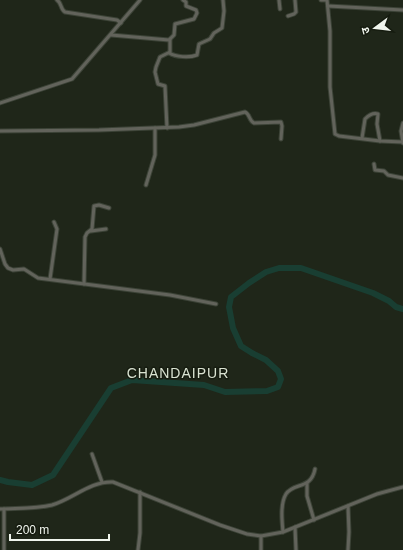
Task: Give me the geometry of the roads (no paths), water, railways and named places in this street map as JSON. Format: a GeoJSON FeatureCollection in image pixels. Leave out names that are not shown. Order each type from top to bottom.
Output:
{"type":"FeatureCollection","features":[{"type":"Feature","properties":{"kind":"street"},"geometry":{"type":"LineString","coordinates":[[0,103],[72,79],[111,35],[119,22],[140,0]]}},
{"type":"Feature","properties":{"kind":"street"},"geometry":{"type":"LineString","coordinates":[[169,53],[170,39],[174,35],[175,24],[194,19],[197,13],[196,10],[186,6],[186,2],[183,0]]}},
{"type":"Feature","properties":{"kind":"street"},"geometry":{"type":"LineString","coordinates":[[167,128],[165,86],[158,84],[155,70],[160,57],[169,53],[177,56],[197,55],[199,44],[210,39],[215,32],[222,28],[224,11],[223,0]]}},
{"type":"Feature","properties":{"kind":"street"},"geometry":{"type":"LineString","coordinates":[[279,0],[280,9]]}},
{"type":"Feature","properties":{"kind":"street"},"geometry":{"type":"LineString","coordinates":[[288,16],[296,12],[295,0]]}},
{"type":"Feature","properties":{"kind":"street"},"geometry":{"type":"LineString","coordinates":[[321,0],[327,0],[328,6],[330,31],[330,87],[335,132],[339,136],[403,142],[401,131],[403,123]]}},
{"type":"Feature","properties":{"kind":"street"},"geometry":{"type":"LineString","coordinates":[[58,1],[65,12],[119,22]]}},
{"type":"Feature","properties":{"kind":"street"},"geometry":{"type":"LineString","coordinates":[[328,6],[403,10]]}},
{"type":"Feature","properties":{"kind":"street"},"geometry":{"type":"LineString","coordinates":[[111,35],[170,39]]}},
{"type":"Feature","properties":{"kind":"street"},"geometry":{"type":"LineString","coordinates":[[0,131],[167,128],[194,125],[245,112],[254,123],[281,122],[282,139]]}},
{"type":"Feature","properties":{"kind":"street"},"geometry":{"type":"LineString","coordinates":[[362,138],[365,119],[371,114],[377,113],[380,141]]}},
{"type":"Feature","properties":{"kind":"street"},"geometry":{"type":"LineString","coordinates":[[146,185],[155,155],[156,128]]}},
{"type":"Feature","properties":{"kind":"street"},"geometry":{"type":"LineString","coordinates":[[374,164],[375,170],[384,171],[388,175],[403,178]]}},
{"type":"Feature","properties":{"kind":"street"},"geometry":{"type":"LineString","coordinates":[[84,284],[85,237],[93,228],[94,206],[99,205],[109,208]]}},
{"type":"Feature","properties":{"kind":"street"},"geometry":{"type":"LineString","coordinates":[[50,279],[57,229],[54,222]]}},
{"type":"Feature","properties":{"kind":"street"},"geometry":{"type":"LineString","coordinates":[[89,231],[106,229]]}},
{"type":"Feature","properties":{"kind":"street"},"geometry":{"type":"LineString","coordinates":[[0,249],[5,264],[8,268],[13,270],[24,269],[34,277],[170,295],[216,304]]}},
{"type":"Feature","properties":{"kind":"street"},"geometry":{"type":"LineString","coordinates":[[92,454],[102,482]]}},
{"type":"Feature","properties":{"kind":"street"},"geometry":{"type":"LineString","coordinates":[[282,532],[283,503],[286,493],[308,483],[313,477],[315,470]]}},
{"type":"Feature","properties":{"kind":"street"},"geometry":{"type":"LineString","coordinates":[[4,550],[2,509],[51,505],[102,482],[112,482],[247,534],[261,536],[282,532],[377,494],[403,487]]}},
{"type":"Feature","properties":{"kind":"street"},"geometry":{"type":"LineString","coordinates":[[308,483],[307,496],[314,520]]}},
{"type":"Feature","properties":{"kind":"street"},"geometry":{"type":"LineString","coordinates":[[138,550],[140,541],[140,492]]}},
{"type":"Feature","properties":{"kind":"street"},"geometry":{"type":"LineString","coordinates":[[348,506],[348,550]]}},
{"type":"Feature","properties":{"kind":"street"},"geometry":{"type":"LineString","coordinates":[[295,527],[296,550]]}},
{"type":"Feature","properties":{"kind":"street"},"geometry":{"type":"LineString","coordinates":[[261,536],[261,550]]}},
{"type":"Feature","properties":{"kind":"waterway"},"geometry":{"type":"LineString","coordinates":[[0,480],[32,485],[53,475],[111,388],[132,380],[204,385],[225,392],[267,391],[278,387],[281,379],[278,371],[266,360],[241,346],[233,328],[229,307],[231,297],[266,272],[279,268],[301,268],[373,293],[389,301],[396,307],[403,309]]}},
{"type":"Feature","properties":{"kind":"district","name":"CHANDAIPUR"},"geometry":{"type":"Point","coordinates":[178,373]}}]}
